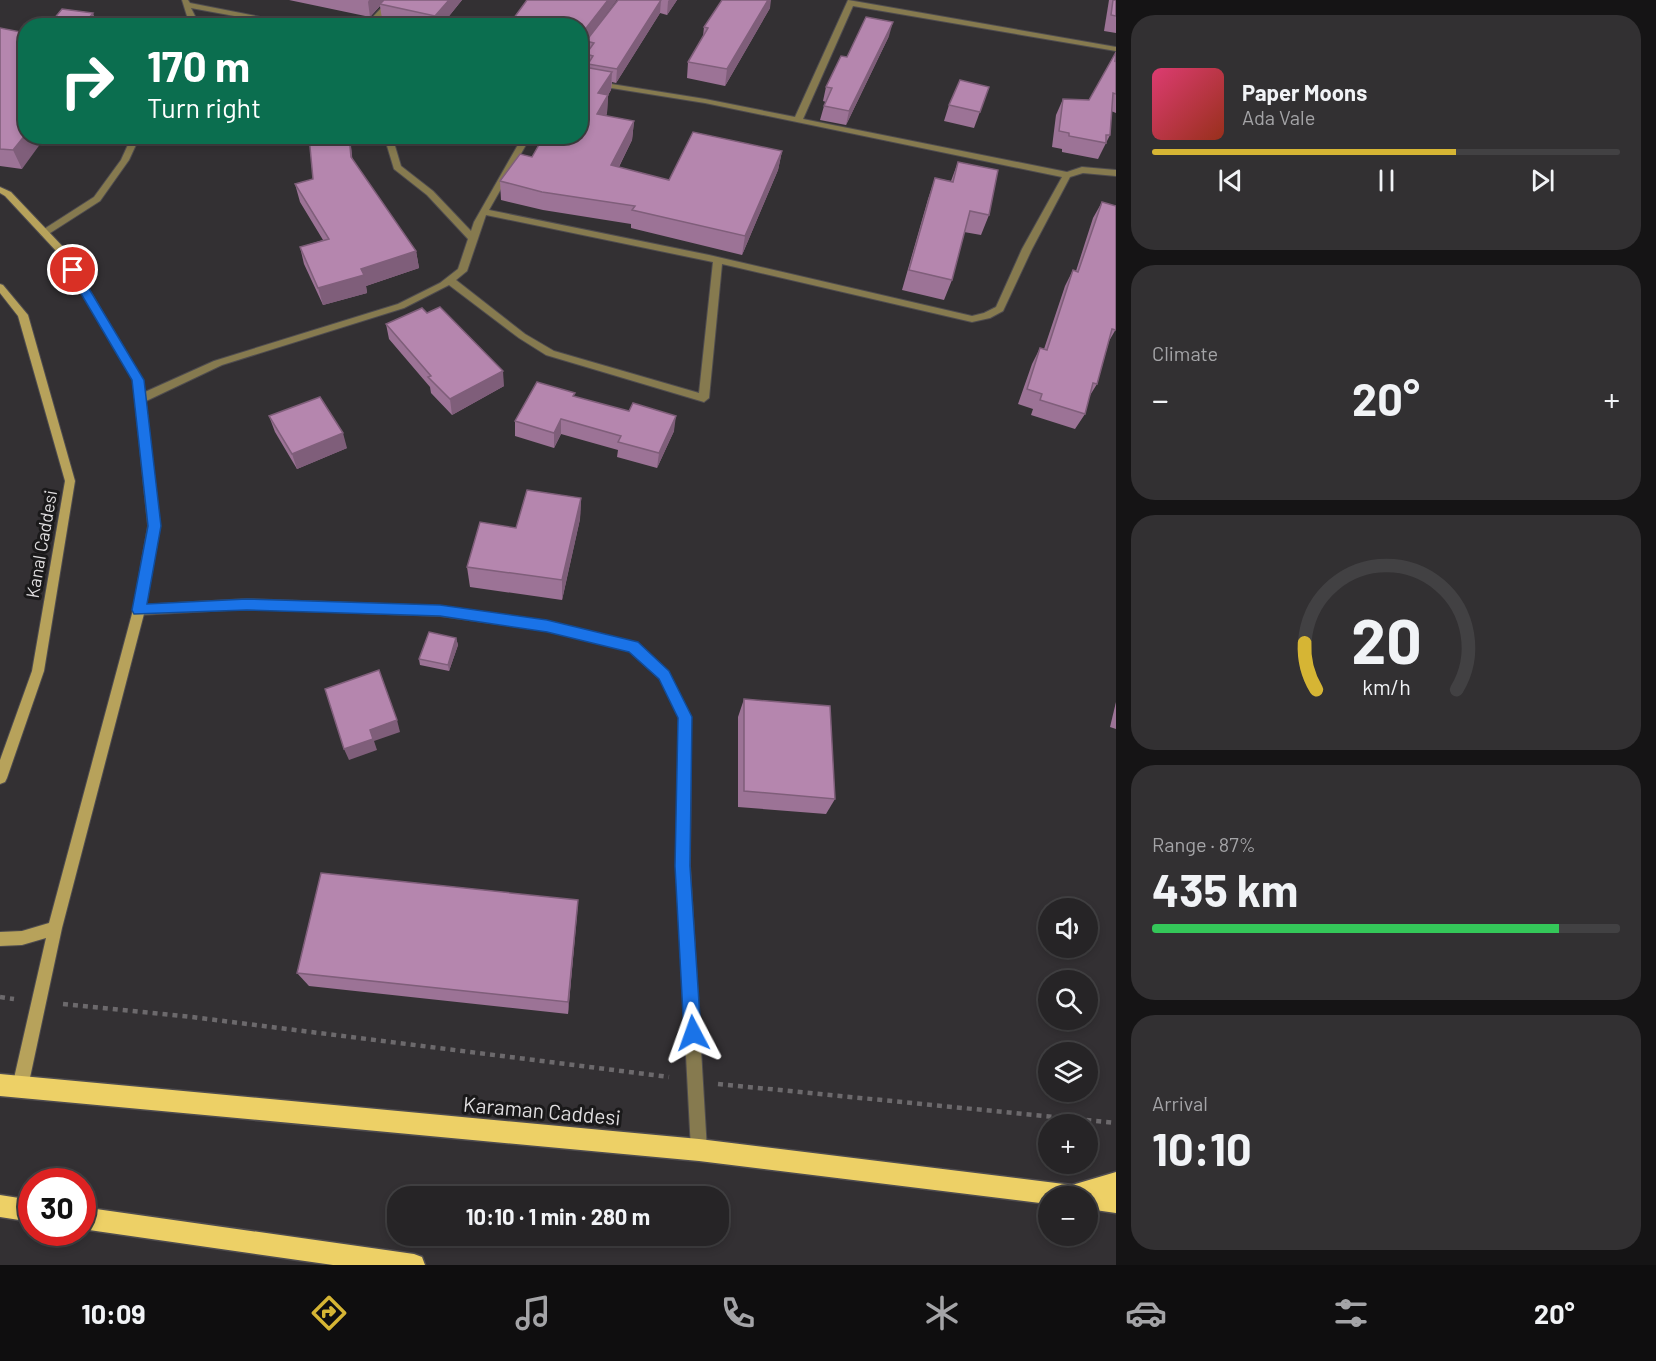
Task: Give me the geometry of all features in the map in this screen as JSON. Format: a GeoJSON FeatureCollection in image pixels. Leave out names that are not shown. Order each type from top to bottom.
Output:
{"type":"FeatureCollection","features":[{"type":"Feature","properties":{"kind":"highway","name":"Karaman Caddesi"},"geometry":{"type":"LineString","coordinates":[[10,1086],[699,1150],[1038,1192]]}},
{"type":"Feature","properties":{"kind":"highway"},"geometry":{"type":"LineString","coordinates":[[1098,1188],[1116,1183]]}},
{"type":"Feature","properties":{"kind":"highway"},"geometry":{"type":"LineString","coordinates":[[1098,1199],[1116,1202]]}},
{"type":"Feature","properties":{"kind":"highway"},"geometry":{"type":"LineString","coordinates":[[0,1206],[18,1209]]}},
{"type":"Feature","properties":{"kind":"highway"},"geometry":{"type":"LineString","coordinates":[[96,1220],[414,1265]]}},
{"type":"Feature","properties":{"kind":"main road"},"geometry":{"type":"LineString","coordinates":[[0,190],[8,194],[62,251],[138,380],[154,526],[139,610],[55,928],[39,1001],[10,1086]]}},
{"type":"Feature","properties":{"kind":"main road","name":"Kanal Caddesi"},"geometry":{"type":"LineString","coordinates":[[0,287],[23,315],[70,481],[38,670],[0,778]]}},
{"type":"Feature","properties":{"kind":"main road"},"geometry":{"type":"LineString","coordinates":[[0,939],[22,938],[55,928]]}},
{"type":"Feature","properties":{"kind":"street"},"geometry":{"type":"LineString","coordinates":[[376,18],[393,0]]}},
{"type":"Feature","properties":{"kind":"street"},"geometry":{"type":"LineString","coordinates":[[798,120],[851,2],[1116,50]]}},
{"type":"Feature","properties":{"kind":"street"},"geometry":{"type":"LineString","coordinates":[[189,18],[186,3],[262,18]]}},
{"type":"Feature","properties":{"kind":"street"},"geometry":{"type":"LineString","coordinates":[[588,47],[601,30]]}},
{"type":"Feature","properties":{"kind":"street"},"geometry":{"type":"LineString","coordinates":[[588,82],[705,100],[1067,175],[1082,170],[1116,173]]}},
{"type":"Feature","properties":{"kind":"street"},"geometry":{"type":"LineString","coordinates":[[44,233],[97,199],[125,160],[132,144]]}},
{"type":"Feature","properties":{"kind":"street"},"geometry":{"type":"LineString","coordinates":[[390,144],[397,167],[430,193],[473,239]]}},
{"type":"Feature","properties":{"kind":"street"},"geometry":{"type":"LineString","coordinates":[[140,399],[218,363],[276,343],[401,306],[449,280],[462,271],[484,212],[522,144]]}},
{"type":"Feature","properties":{"kind":"street"},"geometry":{"type":"LineString","coordinates":[[484,212],[718,260],[950,316],[972,319],[987,316],[1000,309],[1027,249],[1067,175]]}},
{"type":"Feature","properties":{"kind":"street"},"geometry":{"type":"LineString","coordinates":[[449,280],[522,336],[550,353],[704,398],[718,260]]}},
{"type":"Feature","properties":{"kind":"street"},"geometry":{"type":"LineString","coordinates":[[139,610],[247,604],[440,611],[547,626],[633,647],[664,675],[685,717],[683,866],[699,1150]]}},
{"type":"Feature","properties":{"kind":"path"},"geometry":{"type":"LineString","coordinates":[[0,997],[192,1017],[650,1075]]}},
{"type":"Feature","properties":{"kind":"path"},"geometry":{"type":"LineString","coordinates":[[733,1086],[1116,1123]]}},
{"type":"Feature","properties":{"kind":"building"},"geometry":{"type":"Polygon","coordinates":[[[384,0],[449,0],[435,16],[380,4],[384,0]]]}},
{"type":"Feature","properties":{"kind":"building"},"geometry":{"type":"Polygon","coordinates":[[[527,0],[608,0],[588,26],[588,18],[514,18],[527,0]]]}},
{"type":"Feature","properties":{"kind":"building"},"geometry":{"type":"Polygon","coordinates":[[[618,0],[661,0],[617,69],[588,64],[593,56],[588,55],[588,51],[594,43],[588,42],[618,0]]]}},
{"type":"Feature","properties":{"kind":"building"},"geometry":{"type":"Polygon","coordinates":[[[722,0],[768,0],[727,69],[688,62],[708,28],[704,27],[722,0]]]}},
{"type":"Feature","properties":{"kind":"building"},"geometry":{"type":"Polygon","coordinates":[[[1113,0],[1116,0],[1116,16],[1111,15],[1113,0]]]}},
{"type":"Feature","properties":{"kind":"building"},"geometry":{"type":"Polygon","coordinates":[[[62,9],[93,13],[89,18],[55,18],[62,9]]]}},
{"type":"Feature","properties":{"kind":"building"},"geometry":{"type":"Polygon","coordinates":[[[866,17],[893,22],[849,111],[824,106],[832,88],[826,87],[841,56],[847,57],[866,17]]]}},
{"type":"Feature","properties":{"kind":"building"},"geometry":{"type":"Polygon","coordinates":[[[0,28],[18,31],[18,144],[13,150],[0,149],[0,28]]]}},
{"type":"Feature","properties":{"kind":"building"},"geometry":{"type":"Polygon","coordinates":[[[1116,52],[1116,94],[1113,93],[1110,135],[1106,135],[1106,143],[1069,136],[1069,133],[1059,131],[1063,99],[1089,100],[1116,52]]]}},
{"type":"Feature","properties":{"kind":"building"},"geometry":{"type":"Polygon","coordinates":[[[588,68],[612,72],[598,93],[608,95],[597,114],[634,121],[611,165],[669,180],[693,132],[782,151],[745,236],[632,210],[635,206],[542,192],[500,181],[520,154],[532,157],[539,144],[588,144],[588,68]]]}},
{"type":"Feature","properties":{"kind":"building"},"geometry":{"type":"Polygon","coordinates":[[[960,80],[989,87],[980,112],[949,105],[960,80]]]}},
{"type":"Feature","properties":{"kind":"building"},"geometry":{"type":"Polygon","coordinates":[[[310,144],[350,144],[351,157],[416,251],[361,269],[364,275],[318,288],[300,247],[329,239],[295,184],[313,179],[310,144]]]}},
{"type":"Feature","properties":{"kind":"building"},"geometry":{"type":"Polygon","coordinates":[[[958,162],[998,170],[989,215],[970,211],[952,280],[909,270],[935,178],[953,182],[958,162]]]}},
{"type":"Feature","properties":{"kind":"building"},"geometry":{"type":"Polygon","coordinates":[[[1102,202],[1116,206],[1116,330],[1112,329],[1097,384],[1093,383],[1085,414],[1040,400],[1042,394],[1027,389],[1040,348],[1047,350],[1073,270],[1078,272],[1102,202]]]}},
{"type":"Feature","properties":{"kind":"building"},"geometry":{"type":"Polygon","coordinates":[[[440,307],[503,371],[450,399],[428,377],[431,376],[386,324],[422,308],[427,313],[440,307]]]}},
{"type":"Feature","properties":{"kind":"building"},"geometry":{"type":"Polygon","coordinates":[[[537,382],[575,393],[573,396],[629,411],[633,403],[676,416],[659,453],[618,442],[621,436],[561,419],[554,433],[515,421],[537,382]]]}},
{"type":"Feature","properties":{"kind":"building"},"geometry":{"type":"Polygon","coordinates":[[[320,397],[343,433],[292,454],[269,416],[320,397]]]}},
{"type":"Feature","properties":{"kind":"building"},"geometry":{"type":"Polygon","coordinates":[[[527,490],[581,498],[562,580],[467,567],[480,522],[516,528],[527,490]]]}},
{"type":"Feature","properties":{"kind":"building"},"geometry":{"type":"Polygon","coordinates":[[[429,632],[456,638],[448,665],[419,659],[429,632]]]}},
{"type":"Feature","properties":{"kind":"building"},"geometry":{"type":"Polygon","coordinates":[[[379,670],[397,720],[370,730],[373,739],[344,749],[325,689],[379,670]]]}},
{"type":"Feature","properties":{"kind":"building"},"geometry":{"type":"Polygon","coordinates":[[[744,699],[830,706],[835,799],[744,791],[744,699]]]}},
{"type":"Feature","properties":{"kind":"building"},"geometry":{"type":"Polygon","coordinates":[[[321,873],[578,900],[568,1002],[297,973],[321,873]]]}},
{"type":"Feature","properties":{"kind":"route"},"geometry":{"type":"LineString","coordinates":[[73,270],[138,380],[154,526],[139,610],[247,604],[440,611],[547,626],[633,647],[664,675],[685,717],[683,866],[693,1033]]}}]}
